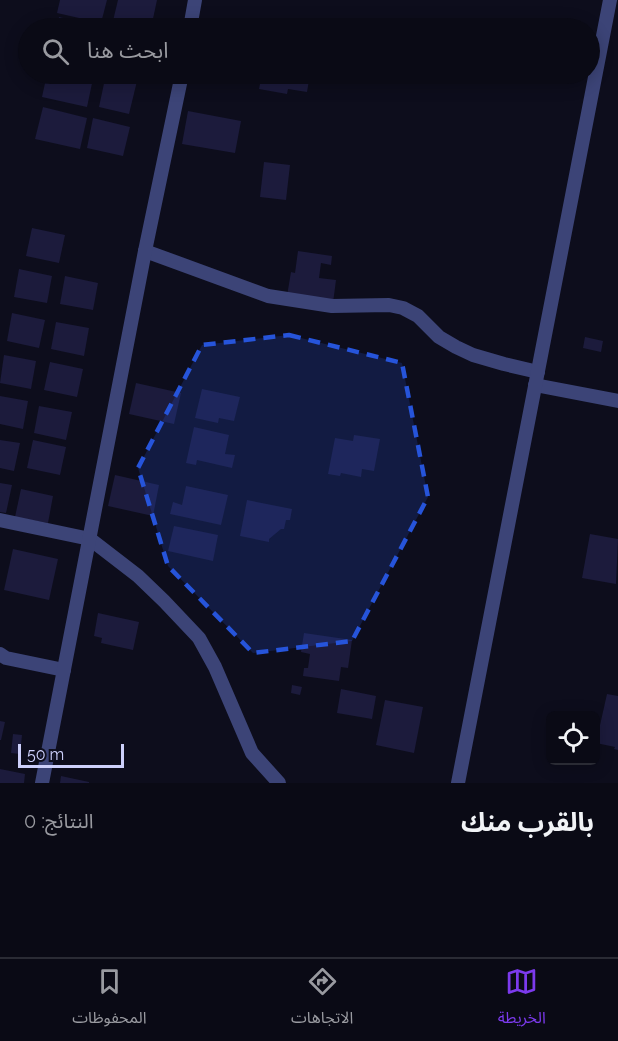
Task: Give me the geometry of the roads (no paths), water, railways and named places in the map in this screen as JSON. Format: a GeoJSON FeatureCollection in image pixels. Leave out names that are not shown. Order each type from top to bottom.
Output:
{"type":"FeatureCollection","features":[{"type":"Feature","properties":{"kind":"street"},"geometry":{"type":"LineString","coordinates":[[192,18],[195,0]]}},
{"type":"Feature","properties":{"kind":"street"},"geometry":{"type":"LineString","coordinates":[[600,51],[610,0]]}},
{"type":"Feature","properties":{"kind":"street"},"geometry":{"type":"LineString","coordinates":[[42,783],[145,251],[180,84]]}},
{"type":"Feature","properties":{"kind":"street"},"geometry":{"type":"LineString","coordinates":[[458,783],[594,84]]}},
{"type":"Feature","properties":{"kind":"street"},"geometry":{"type":"LineString","coordinates":[[145,251],[268,296],[332,306],[389,305],[403,309],[418,316],[439,337],[473,355],[536,378],[618,401]]}},
{"type":"Feature","properties":{"kind":"street"},"geometry":{"type":"LineString","coordinates":[[0,520],[90,539],[138,576],[199,638],[215,667],[252,753],[279,783]]}},
{"type":"Feature","properties":{"kind":"street"},"geometry":{"type":"LineString","coordinates":[[0,654],[6,658],[64,670]]}}]}
